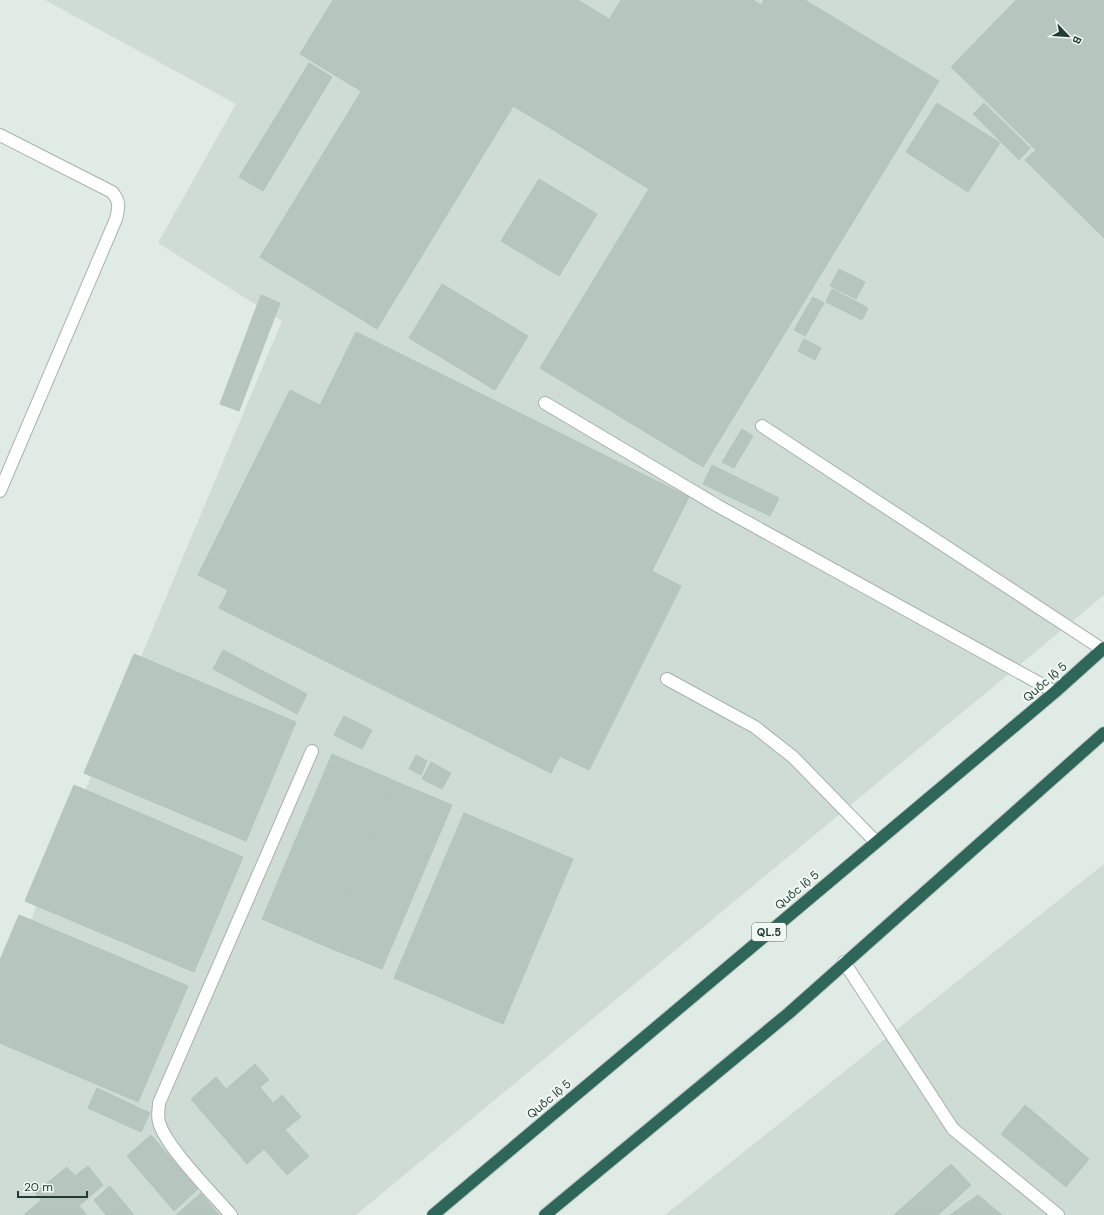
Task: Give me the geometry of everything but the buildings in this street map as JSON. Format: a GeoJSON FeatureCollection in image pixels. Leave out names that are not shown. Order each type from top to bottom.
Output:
{"type":"FeatureCollection","features":[{"type":"Feature","properties":{"kind":"highway","name":"Quốc lộ 5"},"geometry":{"type":"LineString","coordinates":[[433,1215],[1055,692],[1103,648]]}},
{"type":"Feature","properties":{"kind":"highway"},"geometry":{"type":"LineString","coordinates":[[545,1215],[789,1013],[844,962],[1104,733]]}},
{"type":"Feature","properties":{"kind":"street"},"geometry":{"type":"LineString","coordinates":[[0,135],[112,192],[118,198],[119,206],[116,219],[0,491]]}},
{"type":"Feature","properties":{"kind":"street"},"geometry":{"type":"LineString","coordinates":[[545,403],[718,506],[1055,692]]}},
{"type":"Feature","properties":{"kind":"street"},"geometry":{"type":"LineString","coordinates":[[762,426],[1103,648]]}},
{"type":"Feature","properties":{"kind":"street"},"geometry":{"type":"LineString","coordinates":[[667,679],[755,727],[793,757],[876,842]]}},
{"type":"Feature","properties":{"kind":"street"},"geometry":{"type":"LineString","coordinates":[[230,1215],[177,1153],[166,1136],[159,1121],[159,1103],[312,752]]}},
{"type":"Feature","properties":{"kind":"street"},"geometry":{"type":"LineString","coordinates":[[844,962],[953,1129],[1058,1215]]}},
{"type":"Feature","properties":{"kind":"shaded area"},"geometry":{"type":"Polygon","coordinates":[[[45,0],[1104,0],[1104,595],[356,1215],[0,1215],[0,993],[282,321],[158,243],[236,104],[45,0]]]}},
{"type":"Feature","properties":{"kind":"shaded area"},"geometry":{"type":"Polygon","coordinates":[[[1104,864],[1104,1215],[665,1215],[1104,864]]]}}]}
